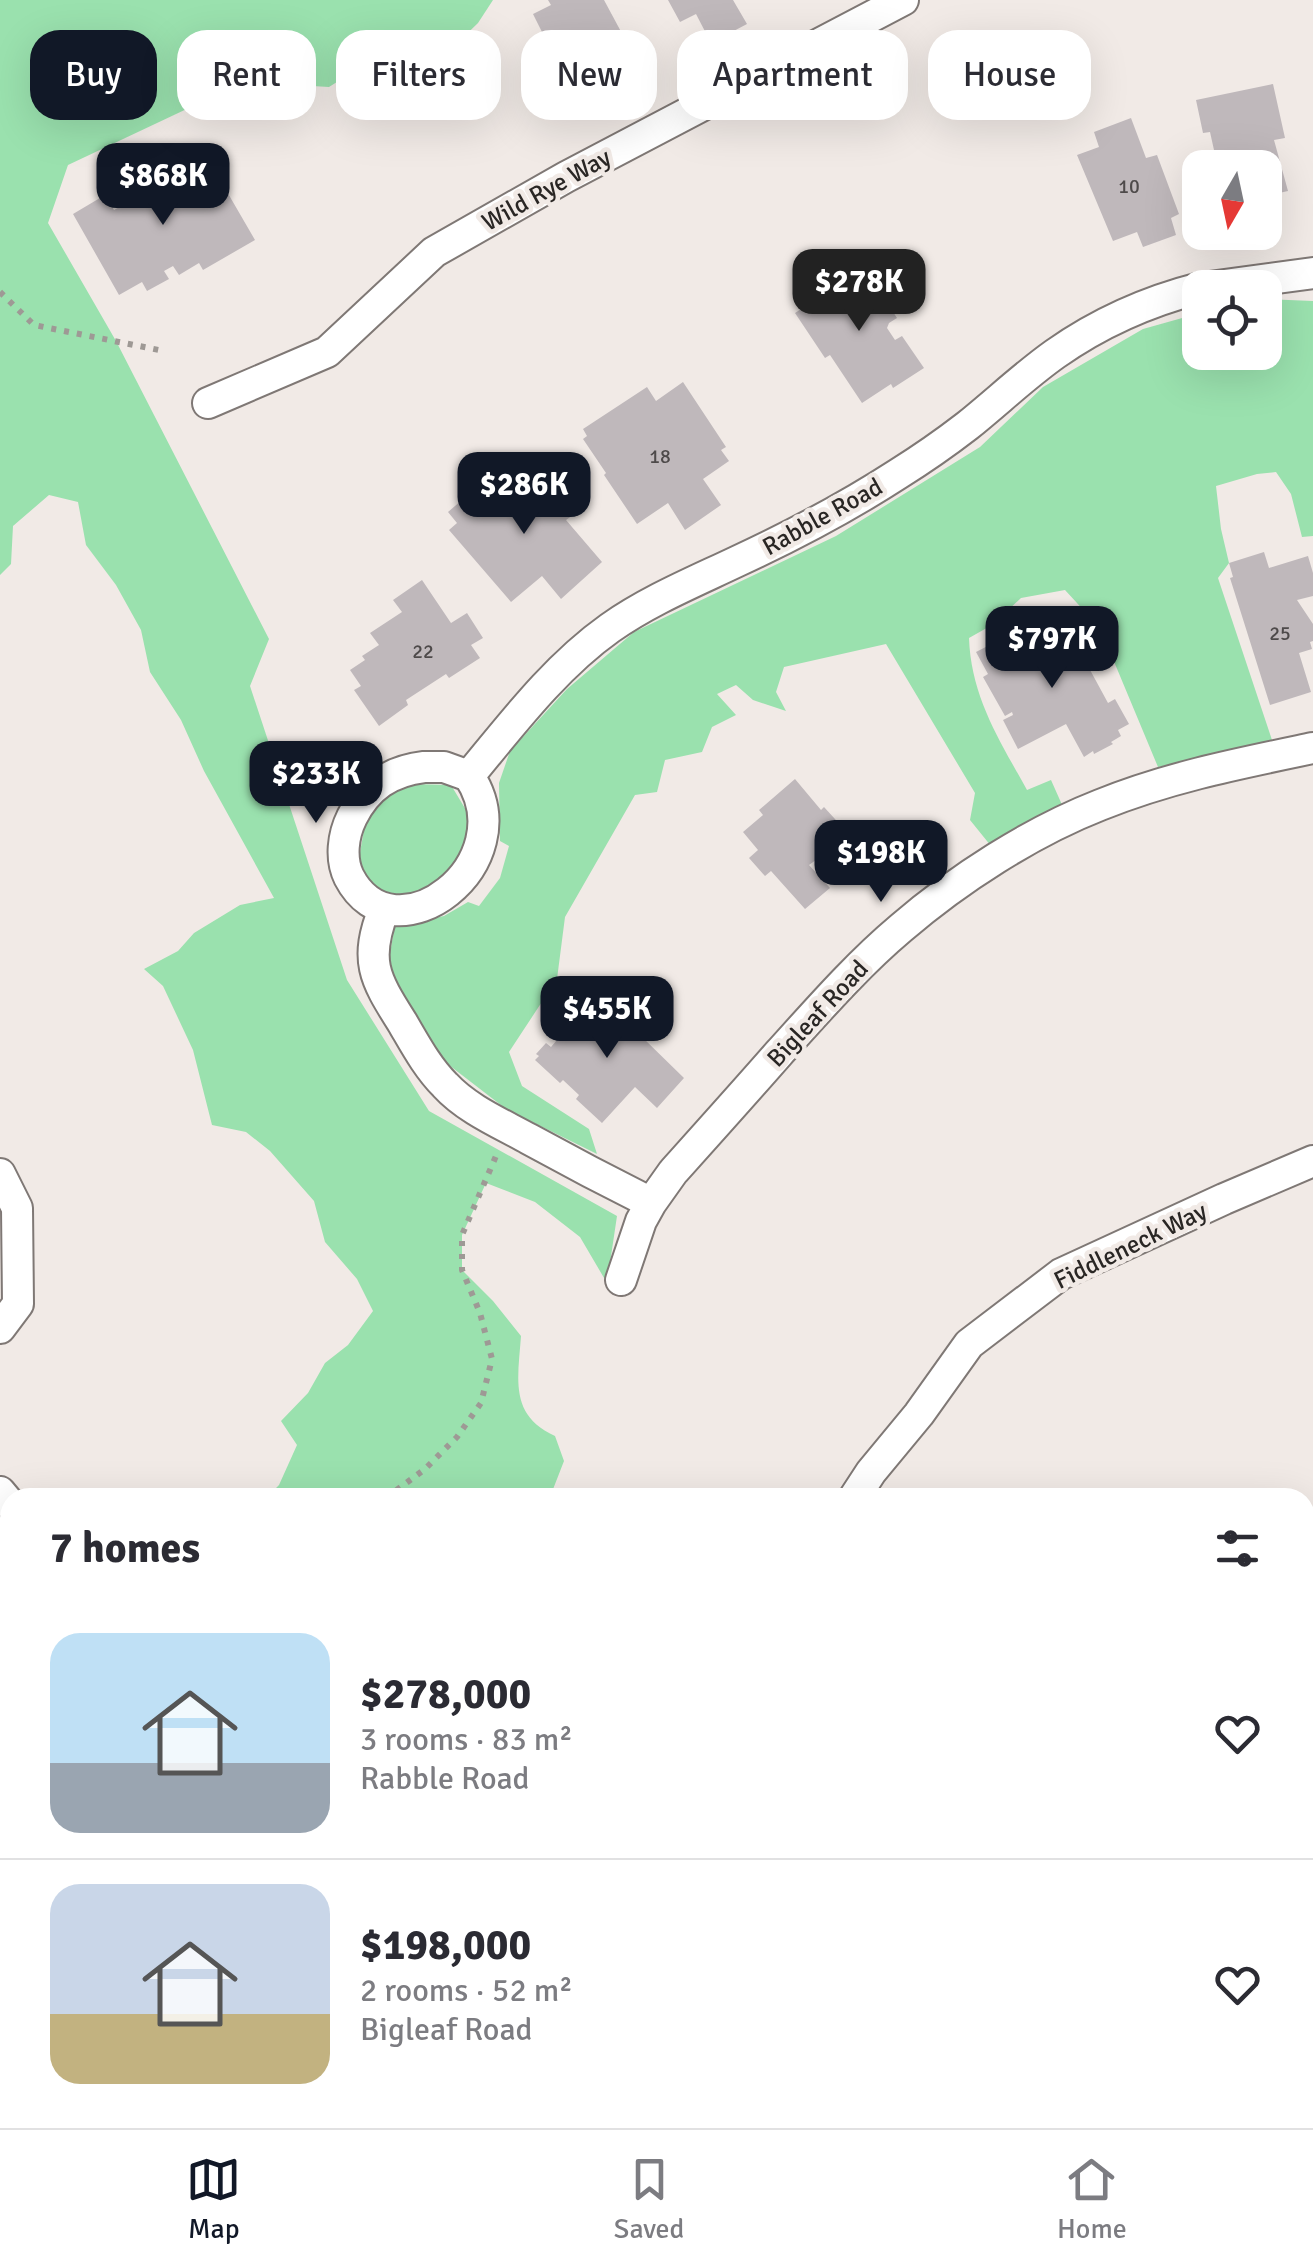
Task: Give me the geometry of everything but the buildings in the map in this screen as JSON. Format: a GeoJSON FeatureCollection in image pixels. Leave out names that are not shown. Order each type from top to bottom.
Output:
{"type":"FeatureCollection","features":[{"type":"Feature","properties":{"kind":"street","name":"Wild Rye Way"},"geometry":{"type":"LineString","coordinates":[[208,403],[326,352],[434,252],[566,177],[903,0]]}},
{"type":"Feature","properties":{"kind":"street","name":"Rabble Road"},"geometry":{"type":"LineString","coordinates":[[1282,279],[1307,278]]}},
{"type":"Feature","properties":{"kind":"street","name":"Rabble Road"},"geometry":{"type":"LineString","coordinates":[[468,776],[570,660],[609,629],[653,601],[855,502],[956,434],[1058,351],[1106,323],[1182,294]]}},
{"type":"Feature","properties":{"kind":"street","name":"Bigleaf Road"},"geometry":{"type":"LineString","coordinates":[[620,1280],[650,1202],[673,1172],[844,983],[902,927],[980,870],[1056,824],[1100,804],[1220,768],[1313,748]]}},
{"type":"Feature","properties":{"kind":"street"},"geometry":{"type":"LineString","coordinates":[[424,767],[444,767],[468,776],[481,798],[483,810],[481,842],[462,878],[437,900],[414,908],[384,908],[359,892],[343,858],[345,834],[360,804],[381,781],[401,771],[424,767]]}},
{"type":"Feature","properties":{"kind":"street"},"geometry":{"type":"LineString","coordinates":[[384,908],[372,952],[375,970],[387,999],[434,1074],[448,1088],[506,1126],[650,1202]]}},
{"type":"Feature","properties":{"kind":"street","name":"Fiddleneck Way"},"geometry":{"type":"LineString","coordinates":[[861,1488],[969,1344],[1061,1274],[1313,1161]]}},
{"type":"Feature","properties":{"kind":"street"},"geometry":{"type":"LineString","coordinates":[[0,1174],[17,1208],[18,1304],[0,1328]]}},
{"type":"Feature","properties":{"kind":"path"},"geometry":{"type":"LineString","coordinates":[[0,292],[34,325],[164,351]]}},
{"type":"Feature","properties":{"kind":"path"},"geometry":{"type":"LineString","coordinates":[[399,1488],[457,1437],[481,1403],[492,1358],[480,1312],[462,1270],[462,1235],[506,1126]]}},
{"type":"Feature","properties":{"kind":"green space"},"geometry":{"type":"Polygon","coordinates":[[[0,0],[493,0],[471,30],[336,30],[336,83],[329,87],[316,86],[316,30],[177,30],[177,114],[68,165],[48,223],[116,341],[269,639],[250,686],[347,980],[429,1111],[617,1216],[607,1283],[580,1237],[535,1202],[486,1183],[462,1235],[462,1270],[521,1336],[518,1381],[523,1406],[530,1418],[555,1436],[564,1461],[554,1488],[276,1488],[297,1445],[281,1421],[308,1393],[325,1363],[348,1345],[373,1311],[357,1279],[325,1242],[314,1201],[270,1151],[246,1132],[212,1125],[193,1050],[163,986],[144,969],[178,951],[194,933],[240,905],[274,898],[204,771],[181,720],[150,672],[141,630],[116,585],[86,545],[78,502],[49,495],[13,526],[11,564],[0,575],[0,0]]]}},
{"type":"Feature","properties":{"kind":"green space"},"geometry":{"type":"Polygon","coordinates":[[[1282,300],[1313,301],[1313,536],[1302,537],[1291,494],[1276,472],[1216,486],[1229,563],[1218,578],[1273,743],[1158,767],[1100,628],[1065,590],[1021,598],[992,625],[969,638],[975,680],[989,718],[1027,790],[1051,780],[1063,807],[991,846],[970,820],[975,793],[886,644],[784,667],[776,692],[786,711],[753,700],[736,685],[717,694],[736,715],[712,727],[702,752],[665,760],[657,792],[635,795],[565,917],[557,979],[509,1052],[522,1086],[589,1129],[597,1154],[506,1109],[445,1062],[406,1006],[388,963],[395,926],[444,916],[468,902],[479,906],[500,878],[509,846],[500,841],[499,783],[510,751],[567,689],[634,632],[836,536],[980,447],[1043,387],[1143,329],[1182,318],[1182,370],[1282,370],[1282,300]]]}},
{"type":"Feature","properties":{"kind":"green space"},"geometry":{"type":"Polygon","coordinates":[[[411,784],[451,785],[469,815],[465,850],[438,884],[401,898],[372,889],[359,858],[366,819],[387,794],[411,784]]]}}]}
